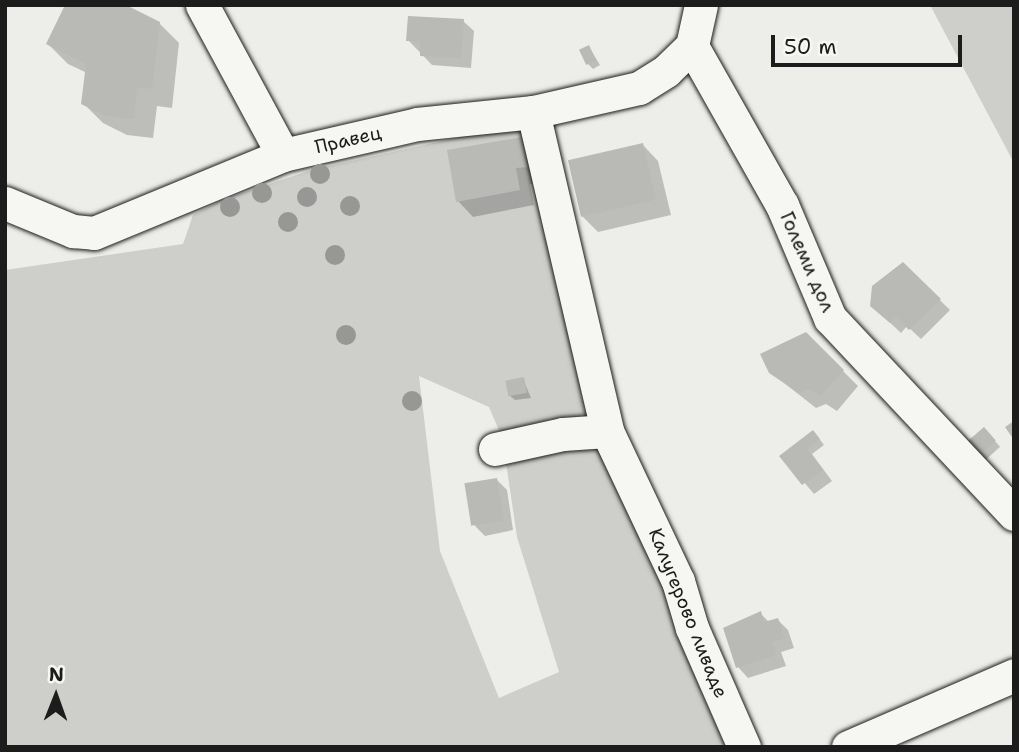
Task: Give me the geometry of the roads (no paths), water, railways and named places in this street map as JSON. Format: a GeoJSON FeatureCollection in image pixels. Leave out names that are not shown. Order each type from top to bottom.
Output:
{"type":"FeatureCollection","features":[{"type":"Feature","properties":{"kind":"street"},"geometry":{"type":"LineString","coordinates":[[202,5],[283,155]]}},
{"type":"Feature","properties":{"kind":"street"},"geometry":{"type":"LineString","coordinates":[[692,46],[701,5]]}},
{"type":"Feature","properties":{"kind":"street","name":"Правец"},"geometry":{"type":"LineString","coordinates":[[5,203],[73,231],[94,233],[283,155],[417,124],[533,112],[652,83],[692,46]]}},
{"type":"Feature","properties":{"kind":"street","name":"Големи дол"},"geometry":{"type":"LineString","coordinates":[[692,46],[782,205],[830,318],[1014,514]]}},
{"type":"Feature","properties":{"kind":"street","name":"Калугерово ливаде"},"geometry":{"type":"LineString","coordinates":[[533,112],[607,431],[678,581],[692,628],[744,747]]}},
{"type":"Feature","properties":{"kind":"street"},"geometry":{"type":"LineString","coordinates":[[495,449],[563,434],[607,431]]}},
{"type":"Feature","properties":{"kind":"street"},"geometry":{"type":"LineString","coordinates":[[848,747],[1014,675]]}}]}
